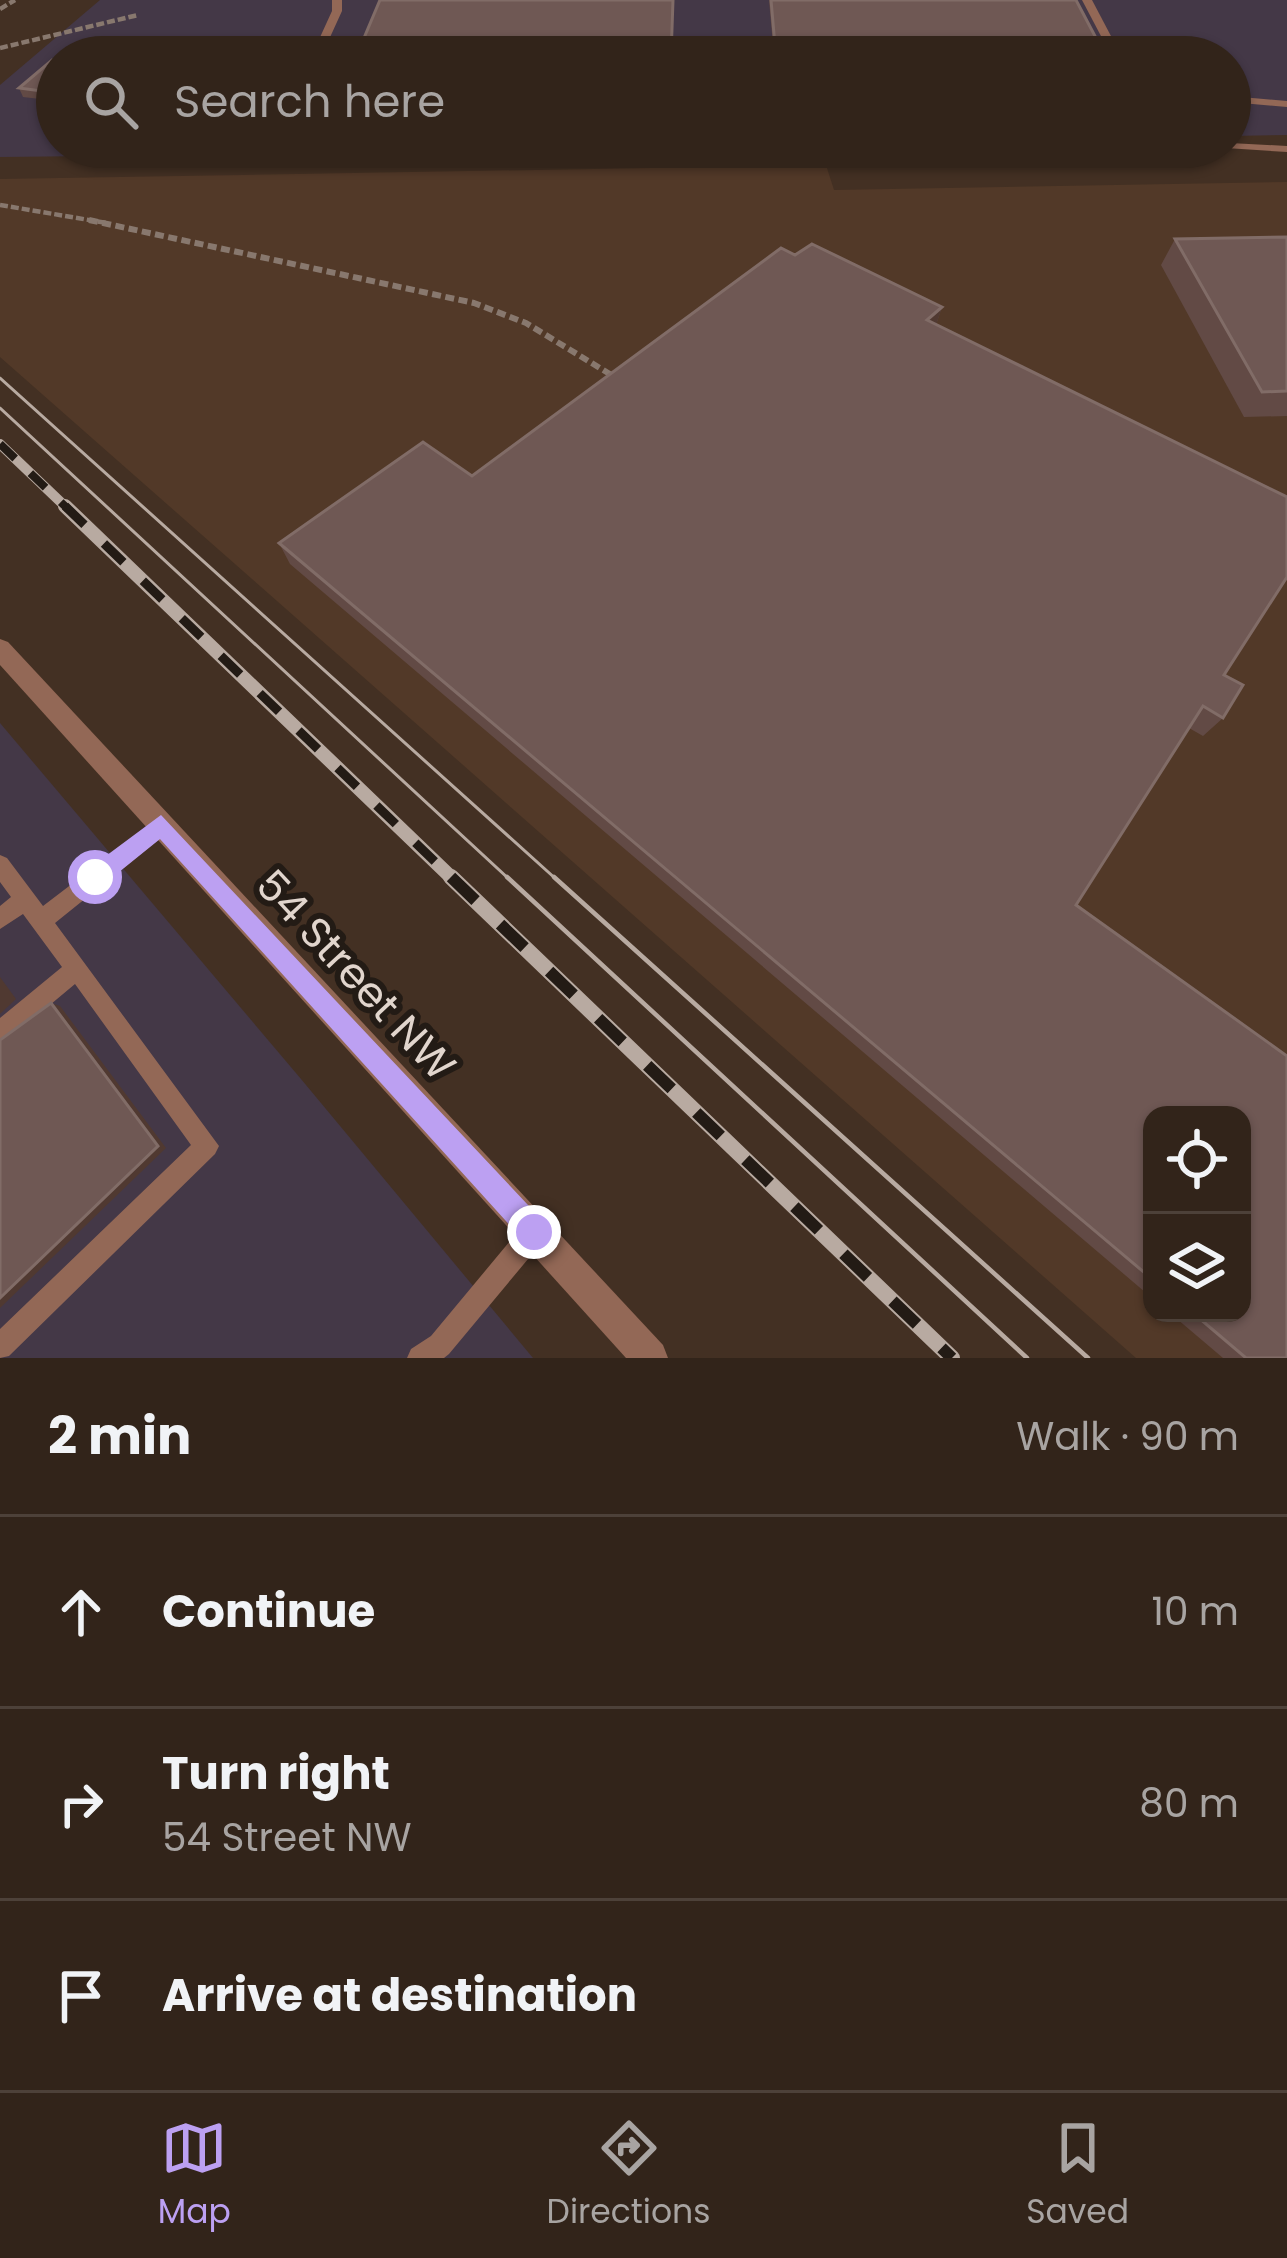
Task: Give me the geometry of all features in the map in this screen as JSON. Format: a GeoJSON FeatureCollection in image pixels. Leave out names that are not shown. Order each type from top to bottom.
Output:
{"type":"FeatureCollection","features":[{"type":"Feature","properties":{"kind":"street","name":"54 Street NW"},"geometry":{"type":"LineString","coordinates":[[0,649],[650,1358]]}},
{"type":"Feature","properties":{"kind":"lane"},"geometry":{"type":"LineString","coordinates":[[326,36],[338,11],[337,0]]}},
{"type":"Feature","properties":{"kind":"lane"},"geometry":{"type":"LineString","coordinates":[[1088,0],[1107,36]]}},
{"type":"Feature","properties":{"kind":"lane"},"geometry":{"type":"LineString","coordinates":[[1251,101],[1287,104]]}},
{"type":"Feature","properties":{"kind":"lane"},"geometry":{"type":"LineString","coordinates":[[1251,147],[1287,149]]}},
{"type":"Feature","properties":{"kind":"lane"},"geometry":{"type":"LineString","coordinates":[[40,921],[161,825]]}},
{"type":"Feature","properties":{"kind":"lane"},"geometry":{"type":"LineString","coordinates":[[0,865],[207,1146],[0,1347]]}},
{"type":"Feature","properties":{"kind":"lane"},"geometry":{"type":"LineString","coordinates":[[0,919],[25,899]]}},
{"type":"Feature","properties":{"kind":"lane"},"geometry":{"type":"LineString","coordinates":[[0,1032],[76,969]]}},
{"type":"Feature","properties":{"kind":"lane"},"geometry":{"type":"LineString","coordinates":[[420,1358],[440,1345],[534,1232]]}},
{"type":"Feature","properties":{"kind":"path"},"geometry":{"type":"LineString","coordinates":[[0,9],[15,0]]}},
{"type":"Feature","properties":{"kind":"path"},"geometry":{"type":"LineString","coordinates":[[52,36],[137,15]]}},
{"type":"Feature","properties":{"kind":"path"},"geometry":{"type":"LineString","coordinates":[[0,49],[36,40]]}},
{"type":"Feature","properties":{"kind":"path"},"geometry":{"type":"LineString","coordinates":[[0,206],[108,223],[474,303],[526,323],[613,376]]}},
{"type":"Feature","properties":{"kind":"shaded area"},"geometry":{"type":"Polygon","coordinates":[[[100,0],[1287,0],[1287,135],[1251,136],[1251,36],[58,36],[100,0]]]}},
{"type":"Feature","properties":{"kind":"shaded area"},"geometry":{"type":"Polygon","coordinates":[[[36,54],[36,157],[0,157],[0,85],[36,54]]]}},
{"type":"Feature","properties":{"kind":"shaded area"},"geometry":{"type":"Polygon","coordinates":[[[827,168],[834,190],[1287,182],[1287,1358],[1136,1358],[0,357],[0,179],[827,168]]]}},
{"type":"Feature","properties":{"kind":"shaded area"},"geometry":{"type":"Polygon","coordinates":[[[0,723],[301,1079],[533,1358],[0,1358],[0,723]]]}},
{"type":"Feature","properties":{"kind":"building"},"geometry":{"type":"Polygon","coordinates":[[[380,0],[673,0],[672,36],[365,36],[380,0]]]}},
{"type":"Feature","properties":{"kind":"building"},"geometry":{"type":"Polygon","coordinates":[[[771,0],[1076,0],[1095,36],[774,36],[771,0]]]}},
{"type":"Feature","properties":{"kind":"building"},"geometry":{"type":"Polygon","coordinates":[[[36,74],[36,90],[19,88],[36,74]]]}},
{"type":"Feature","properties":{"kind":"building"},"geometry":{"type":"Polygon","coordinates":[[[1287,237],[1287,391],[1262,392],[1175,239],[1287,237]]]}},
{"type":"Feature","properties":{"kind":"building"},"geometry":{"type":"Polygon","coordinates":[[[812,244],[942,307],[927,320],[1287,497],[1287,577],[1224,675],[1243,685],[1223,718],[1203,706],[1076,905],[1287,1056],[1287,1358],[1246,1358],[1204,1322],[1251,1322],[1251,1106],[1143,1106],[1143,1271],[279,543],[423,442],[472,476],[781,248],[795,255],[812,244]]]}},
{"type":"Feature","properties":{"kind":"building"},"geometry":{"type":"Polygon","coordinates":[[[51,1003],[158,1146],[0,1298],[0,1040],[51,1003]]]}},
{"type":"Feature","properties":{"kind":"tram line"},"geometry":{"type":"LineString","coordinates":[[0,378],[557,880]]}},
{"type":"Feature","properties":{"kind":"tram line"},"geometry":{"type":"LineString","coordinates":[[0,408],[510,880]]}},
{"type":"Feature","properties":{"kind":"tram line"},"geometry":{"type":"LineString","coordinates":[[507,877],[1027,1358]]}},
{"type":"Feature","properties":{"kind":"tram line"},"geometry":{"type":"LineString","coordinates":[[554,877],[1088,1358]]}},
{"type":"Feature","properties":{"kind":"railway"},"geometry":{"type":"LineString","coordinates":[[0,444],[68,509]]}},
{"type":"Feature","properties":{"kind":"railway"},"geometry":{"type":"LineString","coordinates":[[65,506],[454,880]]}},
{"type":"Feature","properties":{"kind":"railway"},"geometry":{"type":"LineString","coordinates":[[451,877],[952,1358]]}},
{"type":"Feature","properties":{"kind":"route"},"geometry":{"type":"LineString","coordinates":[[95,877],[161,825],[534,1232]]}}]}
